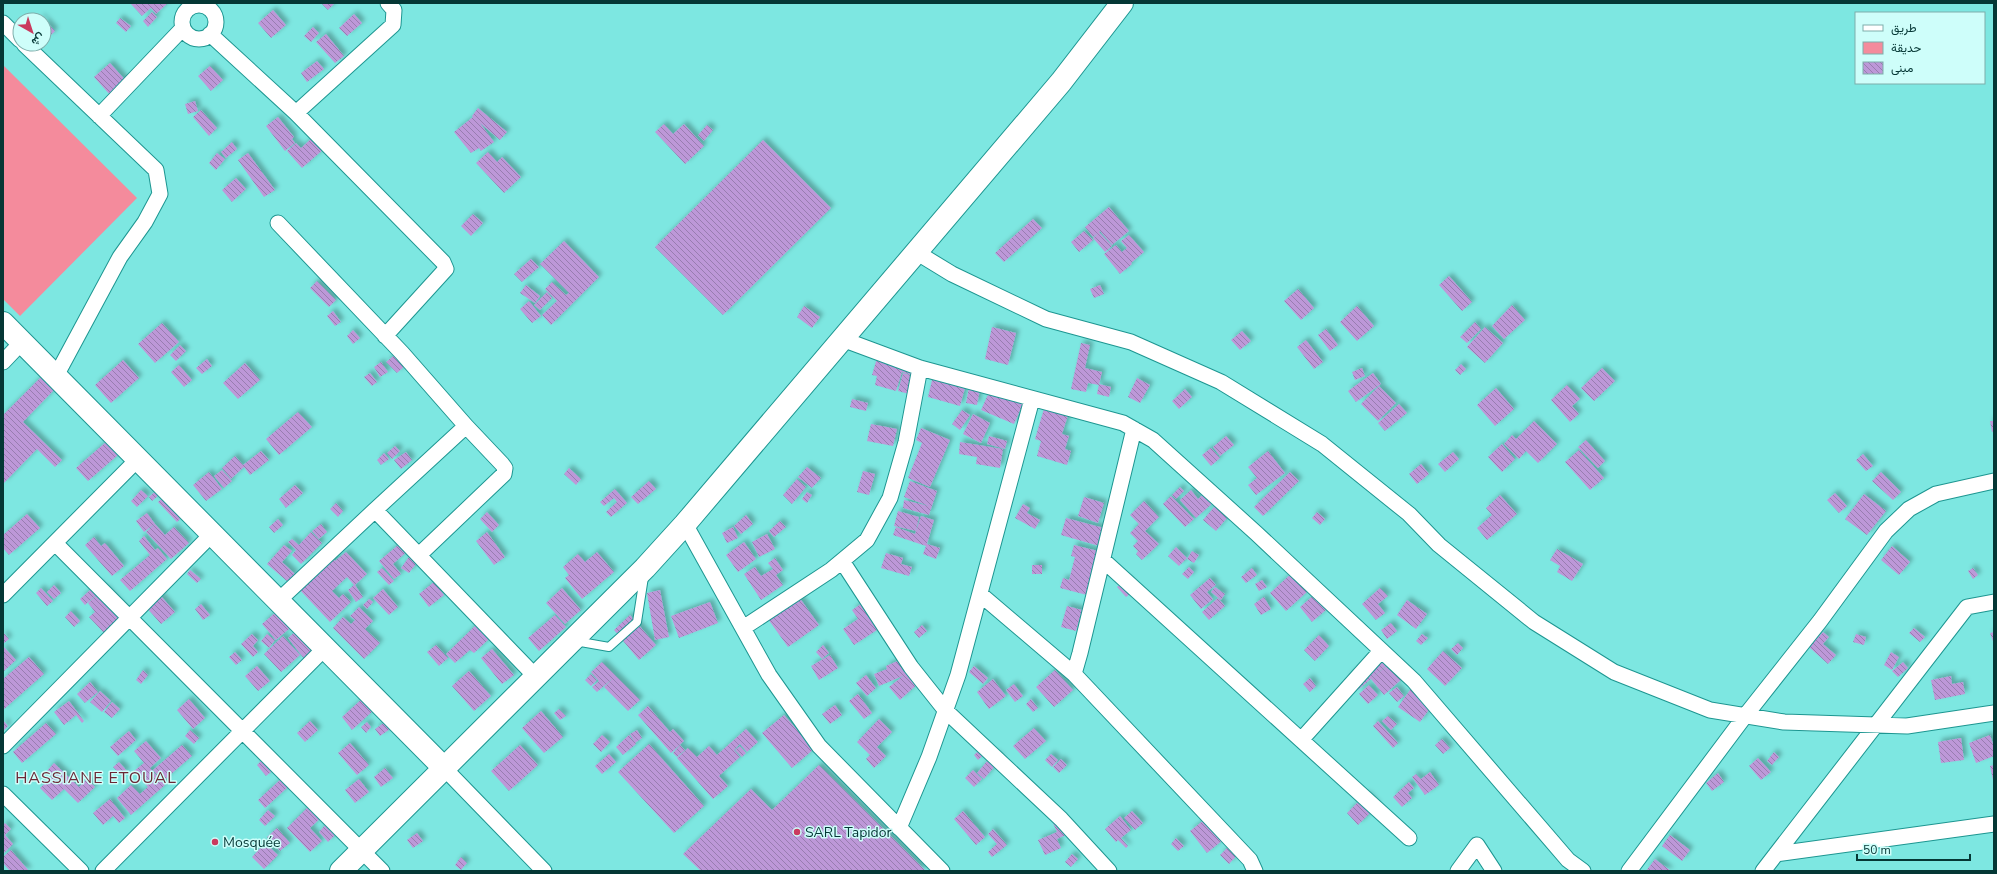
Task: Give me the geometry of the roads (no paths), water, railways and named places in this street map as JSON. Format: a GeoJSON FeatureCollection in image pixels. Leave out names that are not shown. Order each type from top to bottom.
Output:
{"type":"FeatureCollection","features":[{"type":"Feature","properties":{"kind":"main road"},"geometry":{"type":"LineString","coordinates":[[341,871],[645,568],[685,524],[1061,82],[1122,3]]}},
{"type":"Feature","properties":{"kind":"main road"},"geometry":{"type":"LineString","coordinates":[[3,323],[444,768]]}},
{"type":"Feature","properties":{"kind":"street"},"geometry":{"type":"LineString","coordinates":[[296,113],[392,25],[394,10],[388,3]]}},
{"type":"Feature","properties":{"kind":"street"},"geometry":{"type":"LineString","coordinates":[[196,5],[214,6],[216,23],[210,34],[201,38],[194,38],[187,34],[183,28],[183,7],[196,5]]}},
{"type":"Feature","properties":{"kind":"street"},"geometry":{"type":"LineString","coordinates":[[3,23],[12,32]]}},
{"type":"Feature","properties":{"kind":"street"},"geometry":{"type":"LineString","coordinates":[[99,116],[183,28]]}},
{"type":"Feature","properties":{"kind":"street"},"geometry":{"type":"LineString","coordinates":[[210,34],[296,113],[443,262],[446,269],[385,336]]}},
{"type":"Feature","properties":{"kind":"street"},"geometry":{"type":"LineString","coordinates":[[32,52],[156,170],[160,194],[145,222],[120,257],[56,376]]}},
{"type":"Feature","properties":{"kind":"street"},"geometry":{"type":"LineString","coordinates":[[278,223],[385,336],[505,468],[504,474],[418,555]]}},
{"type":"Feature","properties":{"kind":"street"},"geometry":{"type":"LineString","coordinates":[[916,252],[952,274],[1046,319],[1131,342],[1221,382],[1322,444],[1409,514],[1439,545],[1534,622],[1614,672],[1710,710],[1784,722],[1907,726],[1994,713]]}},
{"type":"Feature","properties":{"kind":"street"},"geometry":{"type":"LineString","coordinates":[[842,339],[920,368],[1123,423],[1153,440],[1256,533],[1414,681],[1568,860],[1583,871]]}},
{"type":"Feature","properties":{"kind":"street"},"geometry":{"type":"LineString","coordinates":[[3,362],[22,342]]}},
{"type":"Feature","properties":{"kind":"street"},"geometry":{"type":"LineString","coordinates":[[743,628],[831,570],[867,540],[890,498],[906,442],[920,368]]}},
{"type":"Feature","properties":{"kind":"street"},"geometry":{"type":"LineString","coordinates":[[899,828],[929,757],[958,675],[1032,398]]}},
{"type":"Feature","properties":{"kind":"street"},"geometry":{"type":"LineString","coordinates":[[278,601],[466,426]]}},
{"type":"Feature","properties":{"kind":"street"},"geometry":{"type":"LineString","coordinates":[[1074,674],[1134,429]]}},
{"type":"Feature","properties":{"kind":"street"},"geometry":{"type":"LineString","coordinates":[[3,594],[138,459]]}},
{"type":"Feature","properties":{"kind":"street"},"geometry":{"type":"LineString","coordinates":[[1629,871],[1744,716],[1820,621],[1886,532],[1909,509],[1936,494],[1994,481]]}},
{"type":"Feature","properties":{"kind":"street"},"geometry":{"type":"LineString","coordinates":[[375,510],[536,677]]}},
{"type":"Feature","properties":{"kind":"street"},"geometry":{"type":"LineString","coordinates":[[685,524],[769,675],[820,746],[942,871]]}},
{"type":"Feature","properties":{"kind":"street"},"geometry":{"type":"LineString","coordinates":[[3,746],[212,534]]}},
{"type":"Feature","properties":{"kind":"street"},"geometry":{"type":"LineString","coordinates":[[55,543],[382,871]]}},
{"type":"Feature","properties":{"kind":"street"},"geometry":{"type":"LineString","coordinates":[[1102,560],[1409,838]]}},
{"type":"Feature","properties":{"kind":"street"},"geometry":{"type":"LineString","coordinates":[[842,561],[911,666],[946,711],[1061,819],[1110,871]]}},
{"type":"Feature","properties":{"kind":"street"},"geometry":{"type":"LineString","coordinates":[[980,594],[1074,674],[1250,860],[1254,871]]}},
{"type":"Feature","properties":{"kind":"street"},"geometry":{"type":"LineString","coordinates":[[1763,871],[1967,607],[1994,602]]}},
{"type":"Feature","properties":{"kind":"street"},"geometry":{"type":"LineString","coordinates":[[103,871],[325,648]]}},
{"type":"Feature","properties":{"kind":"street"},"geometry":{"type":"LineString","coordinates":[[1300,740],[1381,650]]}},
{"type":"Feature","properties":{"kind":"street"},"geometry":{"type":"LineString","coordinates":[[444,768],[544,871]]}},
{"type":"Feature","properties":{"kind":"street"},"geometry":{"type":"LineString","coordinates":[[3,794],[81,871]]}},
{"type":"Feature","properties":{"kind":"street"},"geometry":{"type":"LineString","coordinates":[[1776,854],[1994,824]]}},
{"type":"Feature","properties":{"kind":"street"},"geometry":{"type":"LineString","coordinates":[[1458,871],[1477,845],[1494,871]]}},
{"type":"Feature","properties":{"kind":"lane"},"geometry":{"type":"LineString","coordinates":[[572,641],[609,647],[637,622],[645,568]]}},
{"type":"Feature","properties":{"kind":"place","name":"SARL Tapidor"},"geometry":{"type":"Point","coordinates":[797,832]}},
{"type":"Feature","properties":{"kind":"place","name":"Mosquée"},"geometry":{"type":"Point","coordinates":[215,842]}},
{"type":"Feature","properties":{"kind":"district","name":"HASSIANE ETOUAL"},"geometry":{"type":"Point","coordinates":[96,777]}}]}
